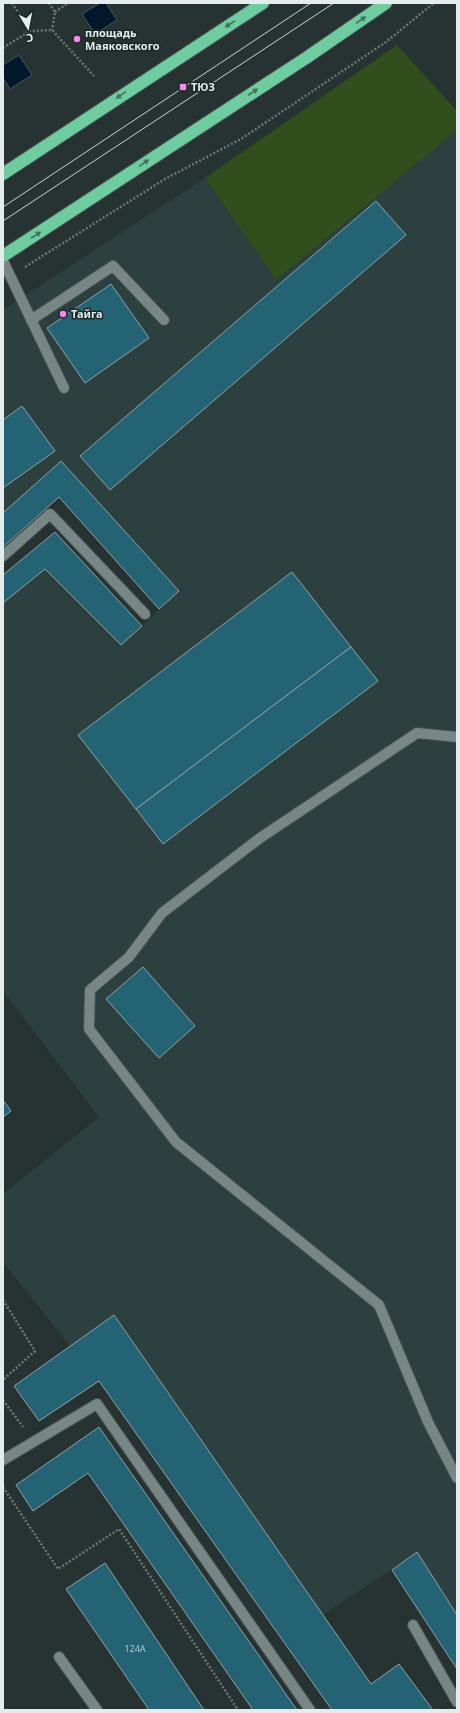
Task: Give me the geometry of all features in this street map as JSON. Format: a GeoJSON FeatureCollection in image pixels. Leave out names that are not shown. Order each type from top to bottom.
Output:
{"type":"FeatureCollection","features":[{"type":"Feature","properties":{"kind":"highway"},"geometry":{"type":"LineString","coordinates":[[3,174],[263,3]]}},
{"type":"Feature","properties":{"kind":"highway"},"geometry":{"type":"LineString","coordinates":[[3,256],[306,58],[386,3]]}},
{"type":"Feature","properties":{"kind":"lane"},"geometry":{"type":"LineString","coordinates":[[3,261],[64,388]]}},
{"type":"Feature","properties":{"kind":"lane"},"geometry":{"type":"LineString","coordinates":[[31,320],[113,266],[164,320]]}},
{"type":"Feature","properties":{"kind":"lane"},"geometry":{"type":"LineString","coordinates":[[3,556],[50,514],[144,614]]}},
{"type":"Feature","properties":{"kind":"lane"},"geometry":{"type":"LineString","coordinates":[[457,737],[417,733],[260,838],[162,913],[130,958],[90,990],[89,1029],[176,1142],[379,1305],[428,1422],[457,1478]]}},
{"type":"Feature","properties":{"kind":"lane"},"geometry":{"type":"LineString","coordinates":[[3,1460],[97,1404],[310,1710]]}},
{"type":"Feature","properties":{"kind":"lane"},"geometry":{"type":"LineString","coordinates":[[413,1624],[457,1702]]}},
{"type":"Feature","properties":{"kind":"lane"},"geometry":{"type":"LineString","coordinates":[[59,1657],[97,1710]]}},
{"type":"Feature","properties":{"kind":"path"},"geometry":{"type":"LineString","coordinates":[[12,3],[30,30]]}},
{"type":"Feature","properties":{"kind":"path"},"geometry":{"type":"LineString","coordinates":[[49,3],[54,12],[52,30]]}},
{"type":"Feature","properties":{"kind":"path"},"geometry":{"type":"LineString","coordinates":[[54,12],[68,3]]}},
{"type":"Feature","properties":{"kind":"path"},"geometry":{"type":"LineString","coordinates":[[11,276],[165,179],[241,139],[386,42],[434,3]]}},
{"type":"Feature","properties":{"kind":"path"},"geometry":{"type":"LineString","coordinates":[[3,48],[30,30],[52,30],[94,76]]}},
{"type":"Feature","properties":{"kind":"path"},"geometry":{"type":"LineString","coordinates":[[3,1300],[35,1351],[3,1380]]}},
{"type":"Feature","properties":{"kind":"path"},"geometry":{"type":"LineString","coordinates":[[3,1400],[24,1429]]}},
{"type":"Feature","properties":{"kind":"path"},"geometry":{"type":"LineString","coordinates":[[3,1487],[58,1569],[119,1529],[238,1710]]}},
{"type":"Feature","properties":{"kind":"shaded area"},"geometry":{"type":"Polygon","coordinates":[[[457,130],[457,1615],[417,1552],[323,1615],[115,1316],[71,1347],[3,1262],[3,1194],[99,1117],[3,991],[3,603],[45,569],[121,645],[179,591],[61,461],[3,513],[3,310],[205,178],[276,280],[457,130]]]}},
{"type":"Feature","properties":{"kind":"green space"},"geometry":{"type":"Polygon","coordinates":[[[397,45],[457,111],[457,130],[276,280],[205,178],[397,45]]]}},
{"type":"Feature","properties":{"kind":"water"},"geometry":{"type":"Polygon","coordinates":[[[100,3],[106,3],[117,20],[95,34],[82,14],[100,3]]]}},
{"type":"Feature","properties":{"kind":"water"},"geometry":{"type":"Polygon","coordinates":[[[19,55],[32,75],[10,89],[3,78],[3,65],[19,55]]]}},
{"type":"Feature","properties":{"kind":"building"},"geometry":{"type":"Polygon","coordinates":[[[376,201],[406,235],[110,490],[80,456],[376,201]]]}},
{"type":"Feature","properties":{"kind":"building"},"geometry":{"type":"Polygon","coordinates":[[[111,284],[149,338],[85,383],[47,328],[111,284]]]}},
{"type":"Feature","properties":{"kind":"building"},"geometry":{"type":"Polygon","coordinates":[[[22,406],[55,451],[3,488],[3,420],[22,406]]]}},
{"type":"Feature","properties":{"kind":"building"},"geometry":{"type":"Polygon","coordinates":[[[61,461],[179,591],[159,609],[59,497],[3,547],[3,513],[61,461]]]}},
{"type":"Feature","properties":{"kind":"building"},"geometry":{"type":"Polygon","coordinates":[[[55,532],[142,626],[121,645],[45,569],[3,603],[3,575],[55,532]]]}},
{"type":"Feature","properties":{"kind":"building"},"geometry":{"type":"Polygon","coordinates":[[[292,572],[351,647],[136,809],[78,735],[292,572]]]}},
{"type":"Feature","properties":{"kind":"building"},"geometry":{"type":"Polygon","coordinates":[[[351,647],[378,681],[163,844],[136,809],[351,647]]]}},
{"type":"Feature","properties":{"kind":"building"},"geometry":{"type":"Polygon","coordinates":[[[143,967],[195,1026],[159,1058],[106,999],[143,967]]]}},
{"type":"Feature","properties":{"kind":"building"},"geometry":{"type":"Polygon","coordinates":[[[3,1100],[11,1111],[3,1117],[3,1100]]]}},
{"type":"Feature","properties":{"kind":"building"},"geometry":{"type":"Polygon","coordinates":[[[114,1315],[371,1684],[399,1664],[433,1710],[332,1710],[99,1381],[39,1421],[14,1386],[114,1315]]]}},
{"type":"Feature","properties":{"kind":"building"},"geometry":{"type":"Polygon","coordinates":[[[99,1427],[297,1710],[253,1710],[88,1473],[33,1511],[16,1485],[99,1427]]]}},
{"type":"Feature","properties":{"kind":"building"},"geometry":{"type":"Polygon","coordinates":[[[417,1552],[457,1615],[457,1669],[392,1570],[417,1552]]]}},
{"type":"Feature","properties":{"kind":"building"},"geometry":{"type":"Polygon","coordinates":[[[105,1563],[204,1710],[149,1710],[66,1589],[105,1563]]]}},
{"type":"Feature","properties":{"kind":"tram line"},"geometry":{"type":"LineString","coordinates":[[3,207],[311,3]]}},
{"type":"Feature","properties":{"kind":"tram line"},"geometry":{"type":"LineString","coordinates":[[3,221],[334,3]]}},
{"type":"Feature","properties":{"kind":"place","name":"площадь Маяковского"},"geometry":{"type":"Point","coordinates":[77,39]}},
{"type":"Feature","properties":{"kind":"place","name":"ТЮЗ"},"geometry":{"type":"Point","coordinates":[183,87]}},
{"type":"Feature","properties":{"kind":"place","name":"Тайга"},"geometry":{"type":"Point","coordinates":[63,314]}}]}
